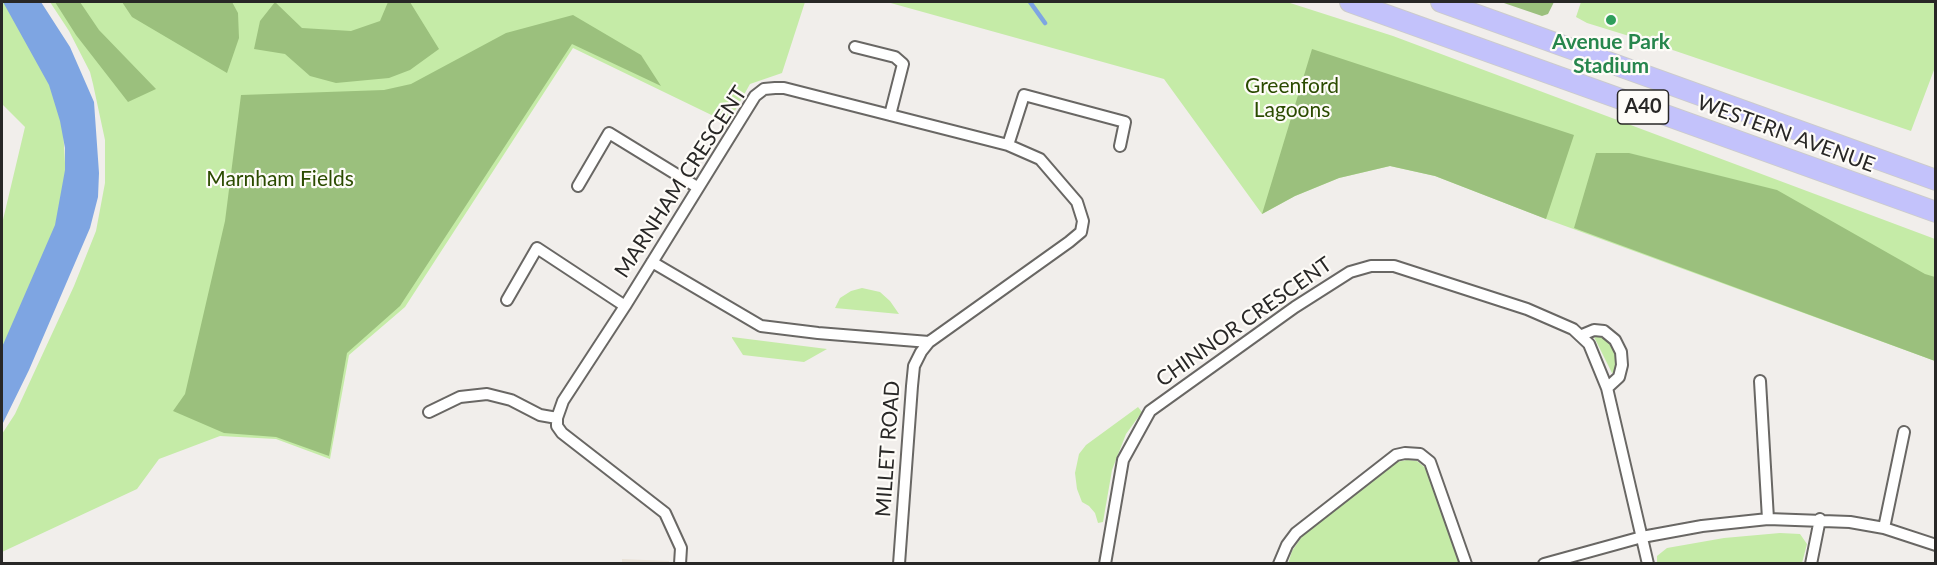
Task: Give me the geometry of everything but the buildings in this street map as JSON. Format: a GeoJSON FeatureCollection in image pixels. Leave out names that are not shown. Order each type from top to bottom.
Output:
{"type":"FeatureCollection","features":[{"type":"Feature","properties":{"kind":"highway","name":"WESTERN AVENUE"},"geometry":{"type":"LineString","coordinates":[[1350,2],[1935,214]]}},
{"type":"Feature","properties":{"kind":"highway","name":"WESTERN AVENUE"},"geometry":{"type":"LineString","coordinates":[[1441,2],[1931,178]]}},
{"type":"Feature","properties":{"kind":"street"},"geometry":{"type":"LineString","coordinates":[[855,47],[895,57],[903,64],[890,116]]}},
{"type":"Feature","properties":{"kind":"street","name":"MARNHAM CRESCENT"},"geometry":{"type":"LineString","coordinates":[[557,418],[564,401],[755,96],[764,90],[784,88],[1008,145],[1040,159],[1077,202],[1083,221],[1081,232],[930,342]]}},
{"type":"Feature","properties":{"kind":"street"},"geometry":{"type":"LineString","coordinates":[[1008,145],[1024,94],[1125,122],[1120,146]]}},
{"type":"Feature","properties":{"kind":"street"},"geometry":{"type":"LineString","coordinates":[[578,186],[609,134],[697,188]]}},
{"type":"Feature","properties":{"kind":"street"},"geometry":{"type":"LineString","coordinates":[[507,300],[537,248],[625,306]]}},
{"type":"Feature","properties":{"kind":"street"},"geometry":{"type":"LineString","coordinates":[[652,262],[761,326],[930,342]]}},
{"type":"Feature","properties":{"kind":"street","name":"CHINNOR CRESCENT"},"geometry":{"type":"LineString","coordinates":[[1105,564],[1124,460],[1150,411],[1295,307],[1350,272],[1371,266],[1394,266],[1527,309],[1582,335],[1594,330],[1604,331],[1615,340],[1621,351],[1622,365],[1619,377],[1607,388]]}},
{"type":"Feature","properties":{"kind":"street"},"geometry":{"type":"LineString","coordinates":[[1582,335],[1589,344],[1607,388],[1648,564]]}},
{"type":"Feature","properties":{"kind":"street","name":"MILLET ROAD"},"geometry":{"type":"LineString","coordinates":[[899,564],[914,366],[930,342]]}},
{"type":"Feature","properties":{"kind":"street"},"geometry":{"type":"LineString","coordinates":[[1760,381],[1768,519]]}},
{"type":"Feature","properties":{"kind":"street"},"geometry":{"type":"LineString","coordinates":[[429,412],[460,397],[487,394],[511,400],[540,416],[557,418],[557,426],[562,433],[665,513],[681,548],[680,564]]}},
{"type":"Feature","properties":{"kind":"street"},"geometry":{"type":"LineString","coordinates":[[1884,528],[1904,432]]}},
{"type":"Feature","properties":{"kind":"street"},"geometry":{"type":"LineString","coordinates":[[1279,564],[1287,544],[1296,533],[1396,455],[1405,453],[1420,454],[1430,462],[1466,564]]}},
{"type":"Feature","properties":{"kind":"street"},"geometry":{"type":"LineString","coordinates":[[1544,564],[1641,537],[1702,526],[1768,519],[1820,519],[1850,522],[1884,528],[1935,545]]}},
{"type":"Feature","properties":{"kind":"street"},"geometry":{"type":"LineString","coordinates":[[1811,564],[1820,519]]}},
{"type":"Feature","properties":{"kind":"shaded area"},"geometry":{"type":"Polygon","coordinates":[[[622,559],[669,561],[669,563],[622,563],[622,559]]]}},
{"type":"Feature","properties":{"kind":"green space"},"geometry":{"type":"Polygon","coordinates":[[[2,2],[7,2],[62,109],[67,199],[2,362],[2,224],[25,127],[2,104],[2,2]]]}},
{"type":"Feature","properties":{"kind":"green space","name":"Marnham Fields"},"geometry":{"type":"Polygon","coordinates":[[[50,2],[805,2],[782,73],[750,84],[728,123],[573,48],[405,307],[349,355],[330,459],[276,439],[220,436],[159,459],[137,489],[2,552],[2,434],[15,414],[74,286],[96,231],[105,183],[105,140],[90,72],[69,31],[50,2]]]}},
{"type":"Feature","properties":{"kind":"green space"},"geometry":{"type":"Polygon","coordinates":[[[55,2],[80,2],[99,30],[156,89],[128,102],[76,35],[55,2]]]}},
{"type":"Feature","properties":{"kind":"green space"},"geometry":{"type":"Polygon","coordinates":[[[122,2],[232,2],[238,13],[239,38],[227,73],[132,17],[122,2]]]}},
{"type":"Feature","properties":{"kind":"green space"},"geometry":{"type":"Polygon","coordinates":[[[275,2],[302,28],[351,31],[380,21],[388,2],[410,2],[439,49],[410,70],[389,78],[336,83],[310,76],[285,54],[254,49],[260,21],[275,2]]]}},
{"type":"Feature","properties":{"kind":"green space","name":"Greenford Lagoons"},"geometry":{"type":"Polygon","coordinates":[[[887,2],[1287,2],[1393,36],[1935,239],[1935,361],[1546,219],[1435,176],[1390,166],[1339,178],[1295,196],[1262,214],[1164,79],[887,2]]]}},
{"type":"Feature","properties":{"kind":"green space"},"geometry":{"type":"Polygon","coordinates":[[[1501,2],[1554,2],[1548,14],[1542,16],[1501,2]]]}},
{"type":"Feature","properties":{"kind":"green space"},"geometry":{"type":"Polygon","coordinates":[[[1581,2],[1935,2],[1935,70],[1911,131],[1587,23],[1576,17],[1581,2]]]}},
{"type":"Feature","properties":{"kind":"green space"},"geometry":{"type":"Polygon","coordinates":[[[573,15],[641,55],[661,86],[572,44],[400,306],[347,353],[329,456],[276,437],[224,433],[173,411],[185,394],[225,221],[241,95],[384,90],[411,84],[506,33],[573,15]]]}},
{"type":"Feature","properties":{"kind":"green space"},"geometry":{"type":"Polygon","coordinates":[[[1312,49],[1574,135],[1546,219],[1435,176],[1390,166],[1339,178],[1295,196],[1262,214],[1312,49]]]}},
{"type":"Feature","properties":{"kind":"green space"},"geometry":{"type":"Polygon","coordinates":[[[1596,153],[1629,153],[1777,190],[1925,274],[1935,277],[1935,361],[1574,228],[1596,153]]]}},
{"type":"Feature","properties":{"kind":"green space"},"geometry":{"type":"Polygon","coordinates":[[[862,288],[880,292],[899,314],[835,308],[840,298],[851,291],[862,288]]]}},
{"type":"Feature","properties":{"kind":"green space"},"geometry":{"type":"Polygon","coordinates":[[[1600,334],[1611,342],[1618,355],[1615,372],[1612,373],[1594,337],[1600,334]]]}},
{"type":"Feature","properties":{"kind":"green space"},"geometry":{"type":"Polygon","coordinates":[[[732,338],[827,349],[804,362],[743,355],[732,338]]]}},
{"type":"Feature","properties":{"kind":"green space"},"geometry":{"type":"Polygon","coordinates":[[[1138,407],[1142,412],[1126,434],[1112,470],[1103,522],[1098,523],[1095,513],[1082,502],[1077,489],[1075,473],[1079,454],[1086,445],[1138,407]]]}},
{"type":"Feature","properties":{"kind":"green space"},"geometry":{"type":"Polygon","coordinates":[[[1417,461],[1428,470],[1459,563],[1288,564],[1292,551],[1303,535],[1397,462],[1417,461]]]}},
{"type":"Feature","properties":{"kind":"green space"},"geometry":{"type":"Polygon","coordinates":[[[1780,533],[1800,534],[1807,544],[1802,563],[1657,563],[1657,556],[1667,548],[1724,538],[1780,533]]]}},
{"type":"Feature","properties":{"kind":"water"},"geometry":{"type":"Polygon","coordinates":[[[3,2],[41,2],[70,47],[94,102],[99,173],[98,197],[90,228],[29,370],[2,425],[2,347],[55,225],[65,170],[65,148],[60,121],[49,85],[3,2]]]}},
{"type":"Feature","properties":{"kind":"waterway"},"geometry":{"type":"LineString","coordinates":[[1030,2],[1045,23]]}},
{"type":"Feature","properties":{"kind":"place","name":"Avenue Park Stadium"},"geometry":{"type":"Point","coordinates":[1611,20]}}]}
